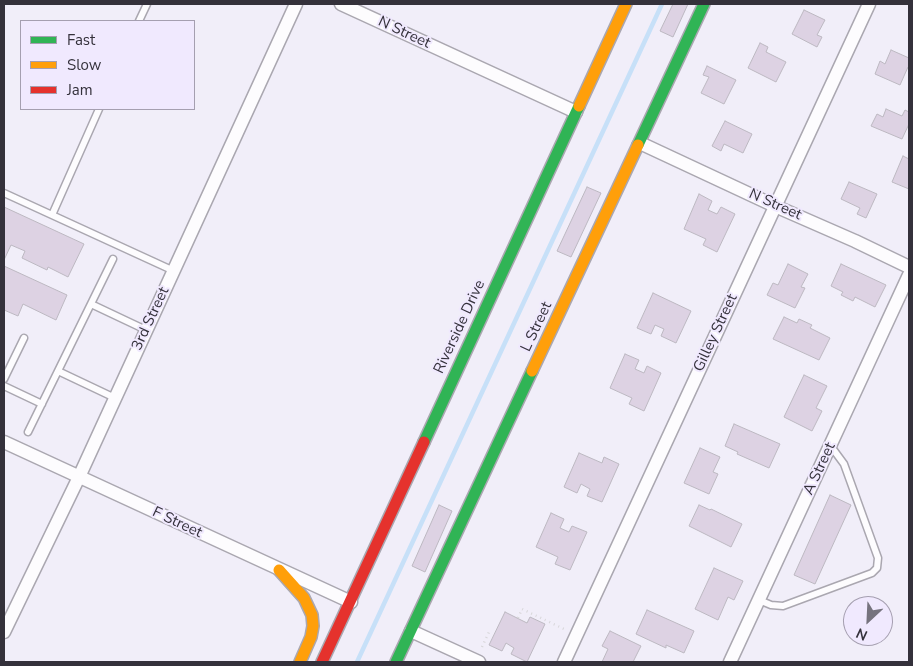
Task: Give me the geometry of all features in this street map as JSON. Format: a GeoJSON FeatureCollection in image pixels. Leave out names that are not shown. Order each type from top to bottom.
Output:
{"type":"FeatureCollection","features":[{"type":"Feature","properties":{"kind":"street","name":"3rd Street"},"geometry":{"type":"LineString","coordinates":[[4,632],[79,477],[296,4]]}},
{"type":"Feature","properties":{"kind":"street","name":"N Street"},"geometry":{"type":"LineString","coordinates":[[341,4],[576,112]]}},
{"type":"Feature","properties":{"kind":"street","name":"Riverside Drive"},"geometry":{"type":"LineString","coordinates":[[322,662],[626,4]]}},
{"type":"Feature","properties":{"kind":"street","name":"L Street"},"geometry":{"type":"LineString","coordinates":[[396,662],[704,4]]}},
{"type":"Feature","properties":{"kind":"street","name":"Gilley Street"},"geometry":{"type":"LineString","coordinates":[[564,662],[869,4]]}},
{"type":"Feature","properties":{"kind":"street","name":"N Street"},"geometry":{"type":"LineString","coordinates":[[640,143],[909,267]]}},
{"type":"Feature","properties":{"kind":"street","name":"A Street"},"geometry":{"type":"LineString","coordinates":[[730,662],[909,275]]}},
{"type":"Feature","properties":{"kind":"street","name":"F Street"},"geometry":{"type":"LineString","coordinates":[[4,442],[351,602]]}},
{"type":"Feature","properties":{"kind":"street"},"geometry":{"type":"LineString","coordinates":[[279,570],[304,598],[312,615],[311,637],[300,662]]}},
{"type":"Feature","properties":{"kind":"street"},"geometry":{"type":"LineString","coordinates":[[411,631],[477,661]]}},
{"type":"Feature","properties":{"kind":"lane"},"geometry":{"type":"LineString","coordinates":[[139,20],[147,4]]}},
{"type":"Feature","properties":{"kind":"lane"},"geometry":{"type":"LineString","coordinates":[[52,215],[100,110]]}},
{"type":"Feature","properties":{"kind":"lane"},"geometry":{"type":"LineString","coordinates":[[4,193],[174,271]]}},
{"type":"Feature","properties":{"kind":"lane"},"geometry":{"type":"LineString","coordinates":[[28,432],[113,258]]}},
{"type":"Feature","properties":{"kind":"lane"},"geometry":{"type":"LineString","coordinates":[[91,304],[146,330]]}},
{"type":"Feature","properties":{"kind":"lane"},"geometry":{"type":"LineString","coordinates":[[4,379],[24,338]]}},
{"type":"Feature","properties":{"kind":"lane"},"geometry":{"type":"LineString","coordinates":[[58,371],[115,398]]}},
{"type":"Feature","properties":{"kind":"lane"},"geometry":{"type":"LineString","coordinates":[[4,386],[42,404]]}},
{"type":"Feature","properties":{"kind":"lane"},"geometry":{"type":"LineString","coordinates":[[759,600],[771,605],[784,606],[872,573],[877,568],[878,558],[844,464],[830,445]]}},
{"type":"Feature","properties":{"kind":"path"},"geometry":{"type":"LineString","coordinates":[[518,618],[522,609],[564,629]]}},
{"type":"Feature","properties":{"kind":"path"},"geometry":{"type":"LineString","coordinates":[[477,661],[489,632],[492,633]]}},
{"type":"Feature","properties":{"kind":"building"},"geometry":{"type":"Polygon","coordinates":[[[673,4],[688,4],[673,37],[660,31],[673,4]]]}},
{"type":"Feature","properties":{"kind":"building"},"geometry":{"type":"Polygon","coordinates":[[[804,10],[825,20],[817,35],[822,37],[817,47],[792,34],[804,10]]]}},
{"type":"Feature","properties":{"kind":"building"},"geometry":{"type":"Polygon","coordinates":[[[760,43],[768,47],[766,52],[786,62],[776,82],[748,68],[760,43]]]}},
{"type":"Feature","properties":{"kind":"building"},"geometry":{"type":"Polygon","coordinates":[[[891,50],[909,58],[909,68],[900,85],[875,74],[880,61],[885,64],[891,50]]]}},
{"type":"Feature","properties":{"kind":"building"},"geometry":{"type":"Polygon","coordinates":[[[707,66],[736,80],[724,104],[701,93],[709,77],[703,75],[707,66]]]}},
{"type":"Feature","properties":{"kind":"building"},"geometry":{"type":"Polygon","coordinates":[[[886,109],[902,116],[905,110],[909,112],[909,124],[902,139],[871,126],[877,114],[883,117],[886,109]]]}},
{"type":"Feature","properties":{"kind":"building"},"geometry":{"type":"Polygon","coordinates":[[[725,121],[752,134],[743,153],[724,144],[721,151],[712,146],[725,121]]]}},
{"type":"Feature","properties":{"kind":"building"},"geometry":{"type":"Polygon","coordinates":[[[903,156],[909,159],[909,189],[892,182],[903,156]]]}},
{"type":"Feature","properties":{"kind":"building"},"geometry":{"type":"Polygon","coordinates":[[[849,182],[877,194],[866,218],[857,214],[860,208],[841,199],[849,182]]]}},
{"type":"Feature","properties":{"kind":"building"},"geometry":{"type":"Polygon","coordinates":[[[587,187],[601,193],[571,257],[557,251],[587,187]]]}},
{"type":"Feature","properties":{"kind":"building"},"geometry":{"type":"Polygon","coordinates":[[[699,194],[712,201],[708,210],[717,214],[721,207],[735,214],[717,252],[703,245],[706,239],[684,229],[699,194]]]}},
{"type":"Feature","properties":{"kind":"building"},"geometry":{"type":"Polygon","coordinates":[[[4,207],[84,244],[68,277],[48,267],[47,270],[22,258],[25,251],[11,245],[4,260],[4,207]]]}},
{"type":"Feature","properties":{"kind":"building"},"geometry":{"type":"Polygon","coordinates":[[[788,264],[808,274],[801,287],[805,288],[795,308],[767,295],[773,283],[778,285],[788,264]]]}},
{"type":"Feature","properties":{"kind":"building"},"geometry":{"type":"Polygon","coordinates":[[[841,264],[886,285],[875,307],[855,297],[853,301],[841,295],[843,292],[831,286],[841,264]]]}},
{"type":"Feature","properties":{"kind":"building"},"geometry":{"type":"Polygon","coordinates":[[[4,266],[67,295],[56,320],[23,304],[18,316],[4,310],[4,266]]]}},
{"type":"Feature","properties":{"kind":"building"},"geometry":{"type":"Polygon","coordinates":[[[653,293],[691,311],[676,343],[661,336],[664,329],[655,325],[651,334],[637,328],[653,293]]]}},
{"type":"Feature","properties":{"kind":"building"},"geometry":{"type":"Polygon","coordinates":[[[784,317],[797,323],[799,319],[812,325],[810,328],[830,338],[819,360],[773,339],[784,317]]]}},
{"type":"Feature","properties":{"kind":"building"},"geometry":{"type":"Polygon","coordinates":[[[625,354],[639,360],[635,369],[644,373],[647,366],[661,373],[644,411],[629,404],[632,398],[610,388],[625,354]]]}},
{"type":"Feature","properties":{"kind":"building"},"geometry":{"type":"Polygon","coordinates":[[[804,375],[827,386],[816,408],[822,411],[812,431],[784,417],[804,375]]]}},
{"type":"Feature","properties":{"kind":"building"},"geometry":{"type":"Polygon","coordinates":[[[734,424],[780,444],[769,468],[737,454],[738,452],[725,446],[734,424]]]}},
{"type":"Feature","properties":{"kind":"building"},"geometry":{"type":"Polygon","coordinates":[[[700,448],[720,457],[713,472],[718,474],[709,494],[684,483],[700,448]]]}},
{"type":"Feature","properties":{"kind":"building"},"geometry":{"type":"Polygon","coordinates":[[[579,453],[602,463],[604,457],[619,464],[602,502],[587,496],[590,489],[581,484],[577,493],[564,487],[579,453]]]}},
{"type":"Feature","properties":{"kind":"building"},"geometry":{"type":"Polygon","coordinates":[[[830,495],[851,505],[815,584],[794,575],[830,495]]]}},
{"type":"Feature","properties":{"kind":"building"},"geometry":{"type":"Polygon","coordinates":[[[439,505],[452,511],[425,572],[412,566],[439,505]]]}},
{"type":"Feature","properties":{"kind":"building"},"geometry":{"type":"Polygon","coordinates":[[[699,505],[742,524],[731,547],[689,526],[699,505]]]}},
{"type":"Feature","properties":{"kind":"building"},"geometry":{"type":"Polygon","coordinates":[[[551,513],[564,519],[560,528],[569,532],[572,526],[587,532],[570,570],[555,564],[558,557],[536,547],[551,513]]]}},
{"type":"Feature","properties":{"kind":"building"},"geometry":{"type":"Polygon","coordinates":[[[714,568],[743,581],[734,600],[728,597],[718,620],[695,609],[714,568]]]}},
{"type":"Feature","properties":{"kind":"building"},"geometry":{"type":"Polygon","coordinates":[[[647,610],[694,631],[684,653],[666,645],[666,648],[636,634],[647,610]]]}},
{"type":"Feature","properties":{"kind":"building"},"geometry":{"type":"Polygon","coordinates":[[[505,612],[527,623],[530,617],[545,624],[527,662],[511,654],[514,648],[506,643],[502,651],[489,645],[505,612]]]}},
{"type":"Feature","properties":{"kind":"building"},"geometry":{"type":"Polygon","coordinates":[[[610,631],[641,646],[633,662],[602,662],[608,649],[602,646],[610,631]]]}},
{"type":"Feature","properties":{"kind":"waterway"},"geometry":{"type":"LineString","coordinates":[[357,662],[662,4]]}},
{"type":"Feature","properties":{"kind":"traffic: fast"},"geometry":{"type":"LineString","coordinates":[[638,145],[704,4]]}},
{"type":"Feature","properties":{"kind":"traffic: fast"},"geometry":{"type":"LineString","coordinates":[[424,442],[579,106]]}},
{"type":"Feature","properties":{"kind":"traffic: fast"},"geometry":{"type":"LineString","coordinates":[[396,662],[532,371]]}},
{"type":"Feature","properties":{"kind":"traffic: slow"},"geometry":{"type":"LineString","coordinates":[[579,106],[626,4]]}},
{"type":"Feature","properties":{"kind":"traffic: slow"},"geometry":{"type":"LineString","coordinates":[[532,371],[638,145]]}},
{"type":"Feature","properties":{"kind":"traffic: slow"},"geometry":{"type":"LineString","coordinates":[[279,570],[304,598],[312,615],[311,637],[300,662]]}},
{"type":"Feature","properties":{"kind":"traffic: jam"},"geometry":{"type":"LineString","coordinates":[[322,662],[424,442]]}}]}
